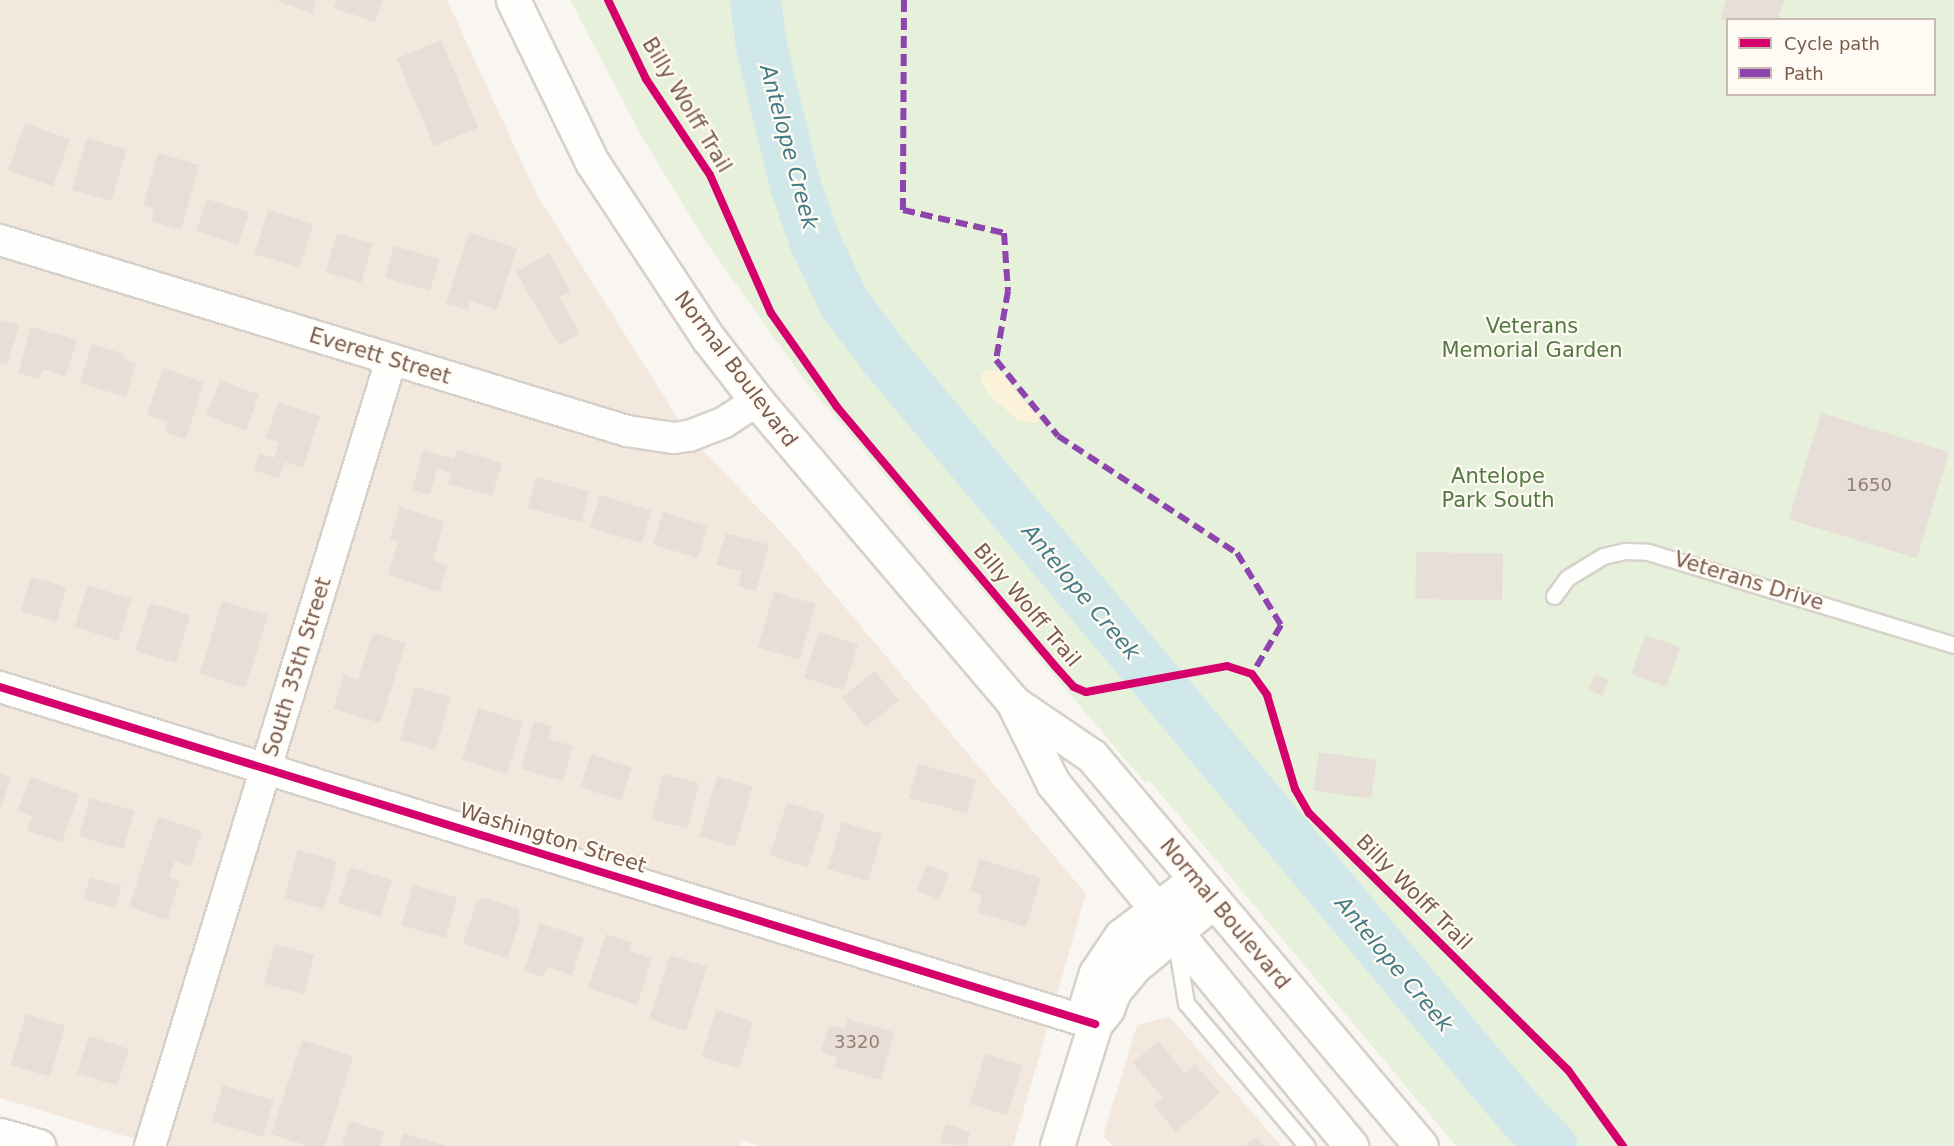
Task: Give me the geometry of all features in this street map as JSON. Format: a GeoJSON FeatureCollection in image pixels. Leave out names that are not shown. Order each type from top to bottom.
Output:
{"type":"FeatureCollection","features":[{"type":"Feature","properties":{"kind":"main road","name":"Normal Boulevard"},"geometry":{"type":"LineString","coordinates":[[513,0],[592,162],[708,338],[757,401],[1013,702],[1053,783],[1351,1146]]}},
{"type":"Feature","properties":{"kind":"main road","name":"Normal Boulevard"},"geometry":{"type":"LineString","coordinates":[[1013,702],[1092,756],[1421,1146]]}},
{"type":"Feature","properties":{"kind":"main road"},"geometry":{"type":"LineString","coordinates":[[1057,1146],[1095,1024],[1087,1002],[1096,973],[1120,936],[1165,922],[1205,890]]}},
{"type":"Feature","properties":{"kind":"main road"},"geometry":{"type":"LineString","coordinates":[[0,1135],[38,1146]]}},
{"type":"Feature","properties":{"kind":"street","name":"Everett Street"},"geometry":{"type":"LineString","coordinates":[[0,240],[390,360],[648,435],[689,436],[723,423],[757,401]]}},
{"type":"Feature","properties":{"kind":"street","name":"South 35th Street"},"geometry":{"type":"LineString","coordinates":[[150,1146],[390,360]]}},
{"type":"Feature","properties":{"kind":"street","name":"Washington Street"},"geometry":{"type":"LineString","coordinates":[[0,687],[1095,1024]]}},
{"type":"Feature","properties":{"kind":"lane","name":"Veterans Drive"},"geometry":{"type":"LineString","coordinates":[[1554,596],[1567,578],[1603,556],[1625,551],[1648,552],[1954,645]]}},
{"type":"Feature","properties":{"kind":"lane"},"geometry":{"type":"LineString","coordinates":[[1165,922],[1186,1002],[1306,1146]]}},
{"type":"Feature","properties":{"kind":"shaded area"},"geometry":{"type":"Polygon","coordinates":[[[0,0],[447,0],[537,195],[689,436],[785,536],[1086,894],[1013,1146],[761,1146],[741,1140],[739,1146],[158,1146],[0,1098],[0,0]]]}},
{"type":"Feature","properties":{"kind":"shaded area"},"geometry":{"type":"Polygon","coordinates":[[[1170,1017],[1281,1146],[1113,1146],[1103,1136],[1137,1025],[1170,1017]]]}},
{"type":"Feature","properties":{"kind":"green space","name":"Antelope Park South"},"geometry":{"type":"Polygon","coordinates":[[[570,0],[1954,0],[1954,1146],[1456,1146],[1148,779],[1146,784],[805,381],[706,242],[641,135],[570,0]]]}},
{"type":"Feature","properties":{"kind":"sand"},"geometry":{"type":"Polygon","coordinates":[[[985,369],[1002,373],[1022,401],[1039,415],[1037,423],[1018,421],[988,393],[980,378],[985,369]]]}},
{"type":"Feature","properties":{"kind":"building"},"geometry":{"type":"Polygon","coordinates":[[[275,0],[316,0],[312,13],[275,0]]]}},
{"type":"Feature","properties":{"kind":"building"},"geometry":{"type":"Polygon","coordinates":[[[337,0],[383,0],[375,22],[334,8],[337,0]]]}},
{"type":"Feature","properties":{"kind":"building"},"geometry":{"type":"Polygon","coordinates":[[[1726,0],[1784,0],[1779,18],[1720,19],[1726,0]]]}},
{"type":"Feature","properties":{"kind":"building"},"geometry":{"type":"Polygon","coordinates":[[[441,40],[478,127],[434,146],[397,59],[441,40]]]}},
{"type":"Feature","properties":{"kind":"building"},"geometry":{"type":"Polygon","coordinates":[[[25,123],[70,139],[53,186],[8,170],[25,123]]]}},
{"type":"Feature","properties":{"kind":"building"},"geometry":{"type":"Polygon","coordinates":[[[87,138],[126,149],[112,201],[72,190],[87,138]]]}},
{"type":"Feature","properties":{"kind":"building"},"geometry":{"type":"Polygon","coordinates":[[[158,153],[199,165],[181,230],[151,221],[154,209],[143,206],[158,153]]]}},
{"type":"Feature","properties":{"kind":"building"},"geometry":{"type":"Polygon","coordinates":[[[207,199],[249,213],[238,245],[196,231],[207,199]]]}},
{"type":"Feature","properties":{"kind":"building"},"geometry":{"type":"Polygon","coordinates":[[[268,210],[313,224],[299,268],[255,254],[268,210]]]}},
{"type":"Feature","properties":{"kind":"building"},"geometry":{"type":"Polygon","coordinates":[[[469,232],[517,248],[497,310],[470,301],[468,310],[446,304],[469,232]]]}},
{"type":"Feature","properties":{"kind":"building"},"geometry":{"type":"Polygon","coordinates":[[[337,233],[373,243],[361,283],[326,272],[337,233]]]}},
{"type":"Feature","properties":{"kind":"building"},"geometry":{"type":"Polygon","coordinates":[[[394,246],[439,259],[430,291],[385,278],[394,246]]]}},
{"type":"Feature","properties":{"kind":"building"},"geometry":{"type":"Polygon","coordinates":[[[549,253],[570,291],[559,297],[580,334],[559,345],[516,272],[549,253]]]}},
{"type":"Feature","properties":{"kind":"building"},"geometry":{"type":"Polygon","coordinates":[[[0,320],[19,325],[7,365],[0,363],[0,320]]]}},
{"type":"Feature","properties":{"kind":"building"},"geometry":{"type":"Polygon","coordinates":[[[31,327],[77,340],[66,376],[43,369],[39,379],[18,373],[31,327]]]}},
{"type":"Feature","properties":{"kind":"building"},"geometry":{"type":"Polygon","coordinates":[[[92,344],[124,354],[123,359],[136,363],[126,397],[80,383],[92,344]]]}},
{"type":"Feature","properties":{"kind":"building"},"geometry":{"type":"Polygon","coordinates":[[[163,368],[204,382],[186,439],[165,432],[168,422],[147,415],[163,368]]]}},
{"type":"Feature","properties":{"kind":"building"},"geometry":{"type":"Polygon","coordinates":[[[220,380],[259,395],[246,431],[206,415],[220,380]]]}},
{"type":"Feature","properties":{"kind":"building"},"geometry":{"type":"Polygon","coordinates":[[[278,402],[320,416],[303,468],[285,462],[279,479],[254,470],[259,453],[274,458],[279,442],[266,438],[278,402]]]}},
{"type":"Feature","properties":{"kind":"building"},"geometry":{"type":"Polygon","coordinates":[[[1821,413],[1949,452],[1917,558],[1789,519],[1821,413]]]}},
{"type":"Feature","properties":{"kind":"building"},"geometry":{"type":"Polygon","coordinates":[[[423,450],[454,459],[457,450],[502,463],[492,496],[448,484],[451,473],[437,469],[430,495],[412,490],[423,450]]]}},
{"type":"Feature","properties":{"kind":"building"},"geometry":{"type":"Polygon","coordinates":[[[536,477],[589,491],[581,522],[528,508],[536,477]]]}},
{"type":"Feature","properties":{"kind":"building"},"geometry":{"type":"Polygon","coordinates":[[[600,495],[652,511],[642,543],[590,528],[600,495]]]}},
{"type":"Feature","properties":{"kind":"building"},"geometry":{"type":"Polygon","coordinates":[[[400,507],[444,522],[433,560],[448,565],[439,592],[388,575],[398,542],[390,539],[400,507]]]}},
{"type":"Feature","properties":{"kind":"building"},"geometry":{"type":"Polygon","coordinates":[[[663,512],[708,526],[698,558],[653,545],[663,512]]]}},
{"type":"Feature","properties":{"kind":"building"},"geometry":{"type":"Polygon","coordinates":[[[726,533],[769,545],[756,591],[738,586],[742,572],[716,565],[726,533]]]}},
{"type":"Feature","properties":{"kind":"building"},"geometry":{"type":"Polygon","coordinates":[[[1416,552],[1503,554],[1502,601],[1415,599],[1416,552]]]}},
{"type":"Feature","properties":{"kind":"building"},"geometry":{"type":"Polygon","coordinates":[[[31,577],[67,587],[57,622],[21,612],[31,577]]]}},
{"type":"Feature","properties":{"kind":"building"},"geometry":{"type":"Polygon","coordinates":[[[88,585],[132,599],[118,641],[74,627],[88,585]]]}},
{"type":"Feature","properties":{"kind":"building"},"geometry":{"type":"Polygon","coordinates":[[[774,592],[815,604],[799,660],[758,648],[774,592]]]}},
{"type":"Feature","properties":{"kind":"building"},"geometry":{"type":"Polygon","coordinates":[[[222,601],[268,615],[246,688],[200,674],[222,601]]]}},
{"type":"Feature","properties":{"kind":"building"},"geometry":{"type":"Polygon","coordinates":[[[150,603],[190,615],[176,663],[135,651],[150,603]]]}},
{"type":"Feature","properties":{"kind":"building"},"geometry":{"type":"Polygon","coordinates":[[[819,632],[858,645],[843,690],[804,678],[819,632]]]}},
{"type":"Feature","properties":{"kind":"building"},"geometry":{"type":"Polygon","coordinates":[[[373,633],[406,643],[380,723],[333,709],[344,675],[358,680],[373,633]]]}},
{"type":"Feature","properties":{"kind":"building"},"geometry":{"type":"Polygon","coordinates":[[[1645,635],[1680,647],[1666,687],[1631,675],[1645,635]]]}},
{"type":"Feature","properties":{"kind":"building"},"geometry":{"type":"Polygon","coordinates":[[[875,671],[899,701],[866,727],[842,697],[875,671]]]}},
{"type":"Feature","properties":{"kind":"building"},"geometry":{"type":"Polygon","coordinates":[[[1595,674],[1609,680],[1602,696],[1588,690],[1595,674]]]}},
{"type":"Feature","properties":{"kind":"building"},"geometry":{"type":"Polygon","coordinates":[[[415,687],[451,697],[435,750],[400,740],[415,687]]]}},
{"type":"Feature","properties":{"kind":"building"},"geometry":{"type":"Polygon","coordinates":[[[478,708],[523,722],[507,773],[462,760],[478,708]]]}},
{"type":"Feature","properties":{"kind":"building"},"geometry":{"type":"Polygon","coordinates":[[[534,721],[552,726],[548,739],[573,746],[563,781],[521,769],[534,721]]]}},
{"type":"Feature","properties":{"kind":"building"},"geometry":{"type":"Polygon","coordinates":[[[1319,752],[1376,760],[1371,799],[1314,791],[1319,752]]]}},
{"type":"Feature","properties":{"kind":"building"},"geometry":{"type":"Polygon","coordinates":[[[591,754],[632,767],[621,801],[580,787],[591,754]]]}},
{"type":"Feature","properties":{"kind":"building"},"geometry":{"type":"Polygon","coordinates":[[[918,764],[976,780],[967,813],[909,798],[918,764]]]}},
{"type":"Feature","properties":{"kind":"building"},"geometry":{"type":"Polygon","coordinates":[[[0,773],[11,777],[0,810],[0,773]]]}},
{"type":"Feature","properties":{"kind":"building"},"geometry":{"type":"Polygon","coordinates":[[[663,774],[699,783],[688,829],[652,820],[663,774]]]}},
{"type":"Feature","properties":{"kind":"building"},"geometry":{"type":"Polygon","coordinates":[[[717,776],[753,786],[735,847],[700,837],[717,776]]]}},
{"type":"Feature","properties":{"kind":"building"},"geometry":{"type":"Polygon","coordinates":[[[30,777],[79,794],[62,842],[27,831],[32,816],[18,811],[30,777]]]}},
{"type":"Feature","properties":{"kind":"building"},"geometry":{"type":"Polygon","coordinates":[[[90,798],[134,811],[123,849],[79,836],[90,798]]]}},
{"type":"Feature","properties":{"kind":"building"},"geometry":{"type":"Polygon","coordinates":[[[787,802],[825,814],[808,868],[770,855],[787,802]]]}},
{"type":"Feature","properties":{"kind":"building"},"geometry":{"type":"Polygon","coordinates":[[[158,817],[202,831],[191,866],[175,861],[169,877],[180,880],[167,920],[129,907],[158,817]]]}},
{"type":"Feature","properties":{"kind":"building"},"geometry":{"type":"Polygon","coordinates":[[[842,822],[882,834],[868,881],[828,869],[842,822]]]}},
{"type":"Feature","properties":{"kind":"building"},"geometry":{"type":"Polygon","coordinates":[[[298,850],[337,861],[324,909],[284,898],[298,850]]]}},
{"type":"Feature","properties":{"kind":"building"},"geometry":{"type":"Polygon","coordinates":[[[980,859],[1041,878],[1026,927],[977,912],[982,895],[970,891],[980,859]]]}},
{"type":"Feature","properties":{"kind":"building"},"geometry":{"type":"Polygon","coordinates":[[[926,865],[949,873],[940,899],[917,891],[926,865]]]}},
{"type":"Feature","properties":{"kind":"building"},"geometry":{"type":"Polygon","coordinates":[[[350,867],[392,881],[380,917],[338,903],[350,867]]]}},
{"type":"Feature","properties":{"kind":"building"},"geometry":{"type":"Polygon","coordinates":[[[90,877],[122,886],[115,908],[84,899],[90,877]]]}},
{"type":"Feature","properties":{"kind":"building"},"geometry":{"type":"Polygon","coordinates":[[[413,885],[457,898],[446,938],[401,925],[413,885]]]}},
{"type":"Feature","properties":{"kind":"building"},"geometry":{"type":"Polygon","coordinates":[[[482,897],[518,908],[520,920],[508,958],[463,944],[476,903],[482,897]]]}},
{"type":"Feature","properties":{"kind":"building"},"geometry":{"type":"Polygon","coordinates":[[[540,923],[584,938],[572,975],[547,967],[543,977],[524,971],[540,923]]]}},
{"type":"Feature","properties":{"kind":"building"},"geometry":{"type":"Polygon","coordinates":[[[606,934],[632,943],[629,951],[652,958],[637,1005],[588,988],[606,934]]]}},
{"type":"Feature","properties":{"kind":"building"},"geometry":{"type":"Polygon","coordinates":[[[275,944],[315,955],[304,994],[264,984],[275,944]]]}},
{"type":"Feature","properties":{"kind":"building"},"geometry":{"type":"Polygon","coordinates":[[[670,955],[707,967],[686,1031],[649,1019],[670,955]]]}},
{"type":"Feature","properties":{"kind":"building"},"geometry":{"type":"Polygon","coordinates":[[[716,1010],[753,1021],[739,1068],[702,1057],[716,1010]]]}},
{"type":"Feature","properties":{"kind":"building"},"geometry":{"type":"Polygon","coordinates":[[[26,1014],[65,1026],[50,1077],[11,1065],[26,1014]]]}},
{"type":"Feature","properties":{"kind":"building"},"geometry":{"type":"Polygon","coordinates":[[[848,1019],[894,1032],[881,1080],[834,1067],[837,1057],[821,1052],[829,1025],[845,1029],[848,1019]]]}},
{"type":"Feature","properties":{"kind":"building"},"geometry":{"type":"Polygon","coordinates":[[[89,1036],[129,1049],[117,1086],[77,1073],[89,1036]]]}},
{"type":"Feature","properties":{"kind":"building"},"geometry":{"type":"Polygon","coordinates":[[[302,1040],[353,1056],[325,1146],[308,1146],[271,1134],[302,1040]]]}},
{"type":"Feature","properties":{"kind":"building"},"geometry":{"type":"Polygon","coordinates":[[[1158,1041],[1185,1073],[1195,1064],[1220,1093],[1176,1132],[1154,1106],[1163,1098],[1133,1063],[1158,1041]]]}},
{"type":"Feature","properties":{"kind":"building"},"geometry":{"type":"Polygon","coordinates":[[[985,1054],[1022,1065],[1007,1115],[970,1104],[985,1054]]]}},
{"type":"Feature","properties":{"kind":"building"},"geometry":{"type":"Polygon","coordinates":[[[223,1085],[274,1100],[263,1137],[212,1121],[223,1085]]]}},
{"type":"Feature","properties":{"kind":"building"},"geometry":{"type":"Polygon","coordinates":[[[349,1121],[384,1132],[380,1146],[342,1146],[349,1121]]]}},
{"type":"Feature","properties":{"kind":"building"},"geometry":{"type":"Polygon","coordinates":[[[946,1124],[970,1132],[966,1146],[940,1143],[946,1124]]]}},
{"type":"Feature","properties":{"kind":"building"},"geometry":{"type":"Polygon","coordinates":[[[403,1133],[444,1145],[444,1146],[399,1146],[403,1133]]]}},
{"type":"Feature","properties":{"kind":"building"},"geometry":{"type":"Polygon","coordinates":[[[1256,1137],[1264,1146],[1245,1146],[1256,1137]]]}},
{"type":"Feature","properties":{"kind":"waterway","name":"Antelope Creek"},"geometry":{"type":"LineString","coordinates":[[755,0],[761,46],[795,185],[814,240],[844,303],[882,354],[1522,1116],[1552,1146]]}},
{"type":"Feature","properties":{"kind":"marked path"},"geometry":{"type":"LineString","coordinates":[[904,0],[903,210],[1004,233],[1008,291],[996,360],[1058,436],[1237,553],[1281,625],[1252,674]]}},
{"type":"Feature","properties":{"kind":"cycle path","name":"Billy Wolff Trail"},"geometry":{"type":"LineString","coordinates":[[608,0],[646,79],[710,175],[771,313],[837,407],[1055,666],[1074,687],[1086,692],[1227,666],[1252,674],[1267,695],[1295,789],[1309,813],[1568,1070],[1623,1146]]}},
{"type":"Feature","properties":{"kind":"cycle path"},"geometry":{"type":"LineString","coordinates":[[0,687],[1095,1024]]}},
{"type":"Feature","properties":{"kind":"park label","name":"Veterans Memorial Garden"},"geometry":{"type":"Point","coordinates":[1532,338]}}]}
